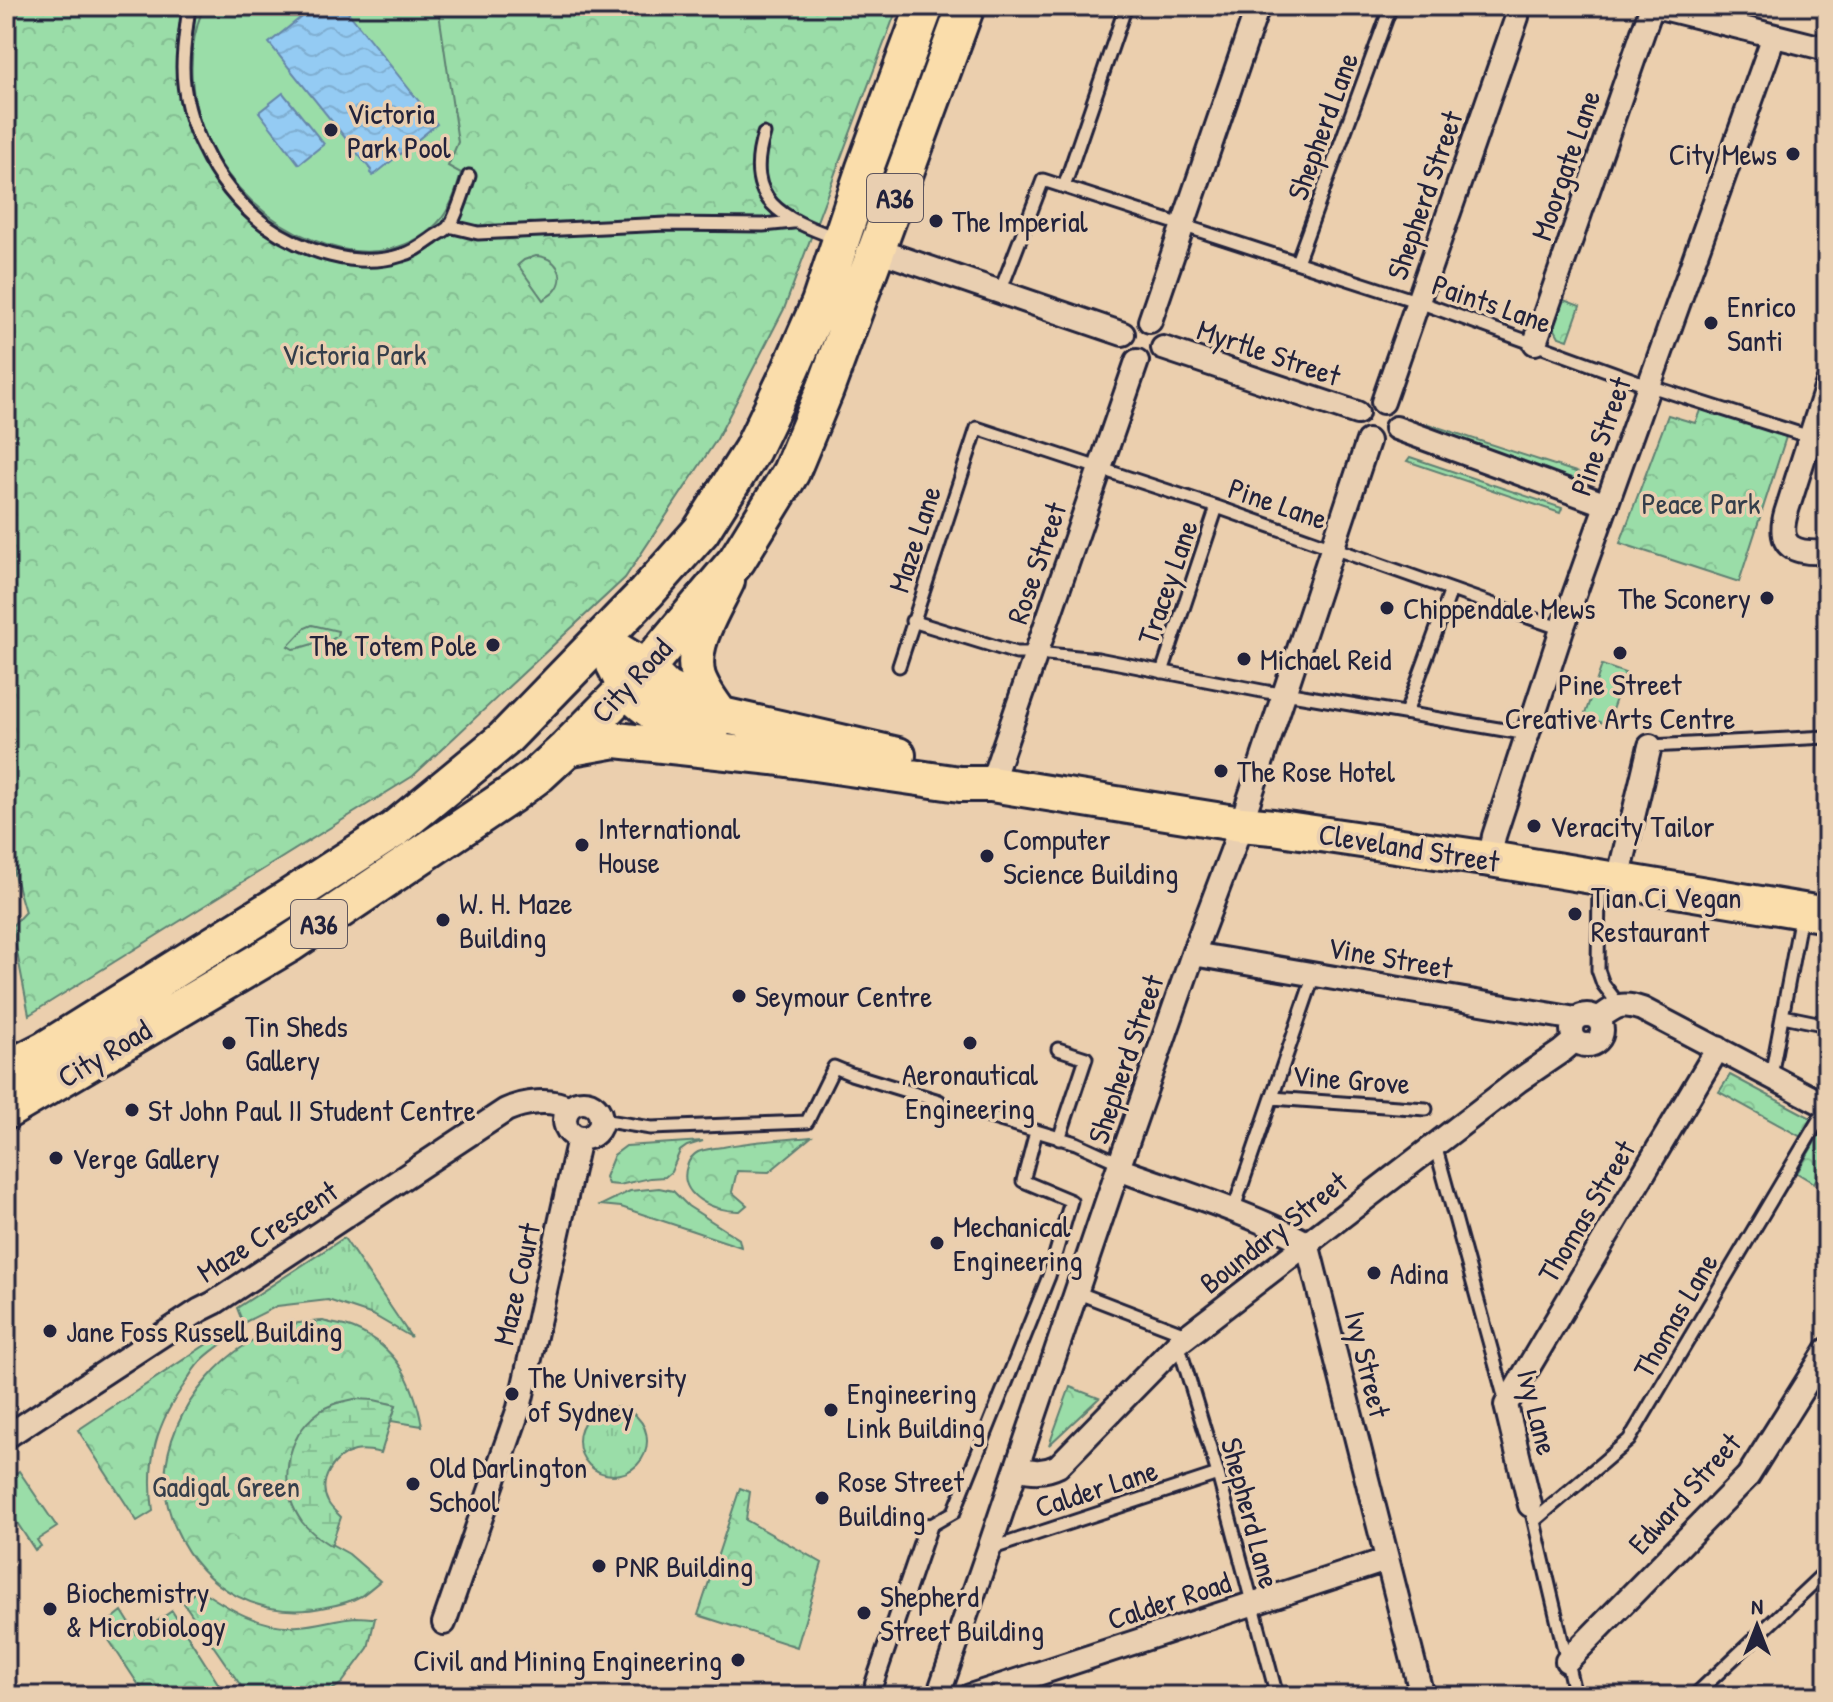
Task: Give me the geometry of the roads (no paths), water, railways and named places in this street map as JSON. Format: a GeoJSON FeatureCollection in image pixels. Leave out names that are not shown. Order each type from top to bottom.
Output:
{"type":"FeatureCollection","features":[{"type":"Feature","properties":{"kind":"highway","name":"City Road"},"geometry":{"type":"LineString","coordinates":[[15,1080],[57,1042],[395,829],[503,740],[646,593],[701,531],[752,450],[820,303],[865,168],[925,6]]}},
{"type":"Feature","properties":{"kind":"highway","name":"City Road"},"geometry":{"type":"LineString","coordinates":[[15,1080],[289,944],[539,774],[636,678],[737,560],[791,472],[825,390],[966,6]]}},
{"type":"Feature","properties":{"kind":"main road"},"geometry":{"type":"LineString","coordinates":[[722,715],[705,692],[697,674],[696,654],[737,560]]}},
{"type":"Feature","properties":{"kind":"main road","name":"Cleveland Street"},"geometry":{"type":"LineString","coordinates":[[601,640],[636,678],[653,713],[693,733],[773,757]]}},
{"type":"Feature","properties":{"kind":"main road","name":"Cleveland Street"},"geometry":{"type":"LineString","coordinates":[[636,678],[666,688],[722,715],[959,769],[991,784]]}},
{"type":"Feature","properties":{"kind":"main road","name":"Cleveland Street"},"geometry":{"type":"LineString","coordinates":[[566,749],[616,740],[773,757],[960,784],[991,784],[1490,859],[1814,913]]}},
{"type":"Feature","properties":{"kind":"street"},"geometry":{"type":"LineString","coordinates":[[1150,321],[1258,6]]}},
{"type":"Feature","properties":{"kind":"street","name":"Shepherd Street"},"geometry":{"type":"LineString","coordinates":[[1383,402],[1517,17],[1518,6]]}},
{"type":"Feature","properties":{"kind":"street"},"geometry":{"type":"LineString","coordinates":[[1654,6],[1738,16],[1774,36],[1827,49]]}},
{"type":"Feature","properties":{"kind":"street","name":"Moorgate Lane"},"geometry":{"type":"LineString","coordinates":[[1535,343],[1654,6]]}},
{"type":"Feature","properties":{"kind":"street","name":"Pine Street"},"geometry":{"type":"LineString","coordinates":[[1490,859],[1494,836],[1562,629],[1774,36]]}},
{"type":"Feature","properties":{"kind":"street"},"geometry":{"type":"LineString","coordinates":[[877,250],[1123,334]]}},
{"type":"Feature","properties":{"kind":"street"},"geometry":{"type":"LineString","coordinates":[[1137,321],[1150,321],[1163,335],[1163,348],[1150,361],[1137,361],[1126,353],[1123,334],[1137,321]]}},
{"type":"Feature","properties":{"kind":"street","name":"Myrtle Street"},"geometry":{"type":"LineString","coordinates":[[1163,348],[1357,413]]}},
{"type":"Feature","properties":{"kind":"street","name":"Rose Street"},"geometry":{"type":"LineString","coordinates":[[991,784],[1137,361]]}},
{"type":"Feature","properties":{"kind":"street"},"geometry":{"type":"LineString","coordinates":[[1827,385],[1784,520],[1783,535],[1788,545],[1799,552],[1827,552]]}},
{"type":"Feature","properties":{"kind":"street"},"geometry":{"type":"LineString","coordinates":[[1383,402],[1395,413],[1396,428],[1385,440],[1368,441],[1357,431],[1357,413],[1367,403],[1383,402]]}},
{"type":"Feature","properties":{"kind":"street"},"geometry":{"type":"LineString","coordinates":[[1396,428],[1607,505]]}},
{"type":"Feature","properties":{"kind":"street","name":"Shepherd Street"},"geometry":{"type":"LineString","coordinates":[[938,1696],[1119,1166],[1241,824],[1368,441]]}},
{"type":"Feature","properties":{"kind":"street"},"geometry":{"type":"LineString","coordinates":[[1608,878],[1650,746]]}},
{"type":"Feature","properties":{"kind":"street","name":"Vine Street"},"geometry":{"type":"LineString","coordinates":[[1193,954],[1583,1026]]}},
{"type":"Feature","properties":{"kind":"street"},"geometry":{"type":"LineString","coordinates":[[1583,1026],[1619,1005],[1632,1005],[1827,1106]]}},
{"type":"Feature","properties":{"kind":"street","name":"Boundary Street"},"geometry":{"type":"LineString","coordinates":[[1017,1468],[1042,1471],[1058,1466],[1183,1340],[1518,1081],[1557,1055],[1583,1026]]}},
{"type":"Feature","properties":{"kind":"street","name":"Thomas Street"},"geometry":{"type":"LineString","coordinates":[[1506,1405],[1718,1048]]}},
{"type":"Feature","properties":{"kind":"street"},"geometry":{"type":"LineString","coordinates":[[578,1102],[589,1103],[598,1110],[601,1120],[598,1131],[584,1139],[573,1136],[566,1129],[564,1118],[569,1108],[578,1102]]}},
{"type":"Feature","properties":{"kind":"street","name":"Maze Crescent"},"geometry":{"type":"LineString","coordinates":[[6,1437],[506,1110],[521,1103],[561,1104],[569,1108]]}},
{"type":"Feature","properties":{"kind":"street","name":"Maze Court"},"geometry":{"type":"LineString","coordinates":[[444,1623],[519,1408],[579,1138]]}},
{"type":"Feature","properties":{"kind":"street"},"geometry":{"type":"LineString","coordinates":[[1119,1166],[1307,1243]]}},
{"type":"Feature","properties":{"kind":"street","name":"Ivy Street"},"geometry":{"type":"LineString","coordinates":[[1307,1243],[1422,1696]]}},
{"type":"Feature","properties":{"kind":"street","name":"Edward Street"},"geometry":{"type":"LineString","coordinates":[[1567,1661],[1748,1476],[1827,1350]]}},
{"type":"Feature","properties":{"kind":"street","name":"Ivy Lane"},"geometry":{"type":"LineString","coordinates":[[1506,1405],[1532,1513]]}},
{"type":"Feature","properties":{"kind":"street"},"geometry":{"type":"LineString","coordinates":[[874,1684],[928,1527]]}},
{"type":"Feature","properties":{"kind":"street","name":"Calder Road"},"geometry":{"type":"LineString","coordinates":[[970,1696],[1386,1560]]}},
{"type":"Feature","properties":{"kind":"lane"},"geometry":{"type":"LineString","coordinates":[[189,6],[183,69],[196,129],[216,171],[243,205],[265,224],[306,246],[331,255],[356,260],[403,255],[421,247],[449,226],[469,176]]}},
{"type":"Feature","properties":{"kind":"lane"},"geometry":{"type":"LineString","coordinates":[[1000,292],[1043,180],[1064,187],[1126,6]]}},
{"type":"Feature","properties":{"kind":"lane","name":"Shepherd Lane"},"geometry":{"type":"LineString","coordinates":[[1297,262],[1391,6]]}},
{"type":"Feature","properties":{"kind":"lane"},"geometry":{"type":"LineString","coordinates":[[764,134],[757,160],[760,182],[772,205],[793,222],[841,240]]}},
{"type":"Feature","properties":{"kind":"lane","name":"Paints Lane"},"geometry":{"type":"LineString","coordinates":[[1064,187],[1419,302],[1650,386],[1810,437]]}},
{"type":"Feature","properties":{"kind":"lane"},"geometry":{"type":"LineString","coordinates":[[449,226],[478,233],[666,224],[763,225],[793,222]]}},
{"type":"Feature","properties":{"kind":"lane","name":"Pine Lane"},"geometry":{"type":"LineString","coordinates":[[977,428],[1217,507],[1562,629]]}},
{"type":"Feature","properties":{"kind":"lane","name":"Maze Lane"},"geometry":{"type":"LineString","coordinates":[[899,666],[977,428]]}},
{"type":"Feature","properties":{"kind":"lane","name":"Tracey Lane"},"geometry":{"type":"LineString","coordinates":[[1162,672],[1217,507]]}},
{"type":"Feature","properties":{"kind":"lane"},"geometry":{"type":"LineString","coordinates":[[1406,713],[1451,590]]}},
{"type":"Feature","properties":{"kind":"lane"},"geometry":{"type":"LineString","coordinates":[[912,621],[1016,653],[1098,659],[1528,734]]}},
{"type":"Feature","properties":{"kind":"lane"},"geometry":{"type":"LineString","coordinates":[[1650,746],[1827,737]]}},
{"type":"Feature","properties":{"kind":"lane"},"geometry":{"type":"LineString","coordinates":[[1608,878],[1598,970],[1603,984],[1619,1005]]}},
{"type":"Feature","properties":{"kind":"lane"},"geometry":{"type":"LineString","coordinates":[[1771,1076],[1783,1016],[1814,913]]}},
{"type":"Feature","properties":{"kind":"lane"},"geometry":{"type":"LineString","coordinates":[[1233,1211],[1314,975]]}},
{"type":"Feature","properties":{"kind":"lane"},"geometry":{"type":"LineString","coordinates":[[1783,1016],[1827,1025]]}},
{"type":"Feature","properties":{"kind":"lane"},"geometry":{"type":"LineString","coordinates":[[1058,1049],[1086,1058],[1059,1139]]}},
{"type":"Feature","properties":{"kind":"lane"},"geometry":{"type":"LineString","coordinates":[[601,1120],[651,1128],[807,1122],[834,1067],[939,1101]]}},
{"type":"Feature","properties":{"kind":"lane","name":"Vine Grove"},"geometry":{"type":"LineString","coordinates":[[1272,1098],[1426,1109]]}},
{"type":"Feature","properties":{"kind":"lane","name":"Thomas Lane"},"geometry":{"type":"LineString","coordinates":[[1532,1513],[1629,1440],[1827,1106]]}},
{"type":"Feature","properties":{"kind":"lane"},"geometry":{"type":"LineString","coordinates":[[983,1115],[1076,1143],[1119,1166]]}},
{"type":"Feature","properties":{"kind":"lane"},"geometry":{"type":"LineString","coordinates":[[928,1527],[954,1512],[1049,1276],[1071,1201],[1023,1181],[1036,1132]]}},
{"type":"Feature","properties":{"kind":"lane","name":"Ivy Lane"},"geometry":{"type":"LineString","coordinates":[[1435,1145],[1506,1405]]}},
{"type":"Feature","properties":{"kind":"lane"},"geometry":{"type":"LineString","coordinates":[[1076,1292],[1183,1340]]}},
{"type":"Feature","properties":{"kind":"lane","name":"Shepherd Lane"},"geometry":{"type":"LineString","coordinates":[[1183,1340],[1277,1696]]}},
{"type":"Feature","properties":{"kind":"lane","name":"Calder Lane"},"geometry":{"type":"LineString","coordinates":[[989,1549],[1218,1474]]}},
{"type":"Feature","properties":{"kind":"lane","name":"Ivy Lane"},"geometry":{"type":"LineString","coordinates":[[1532,1513],[1575,1696]]}},
{"type":"Feature","properties":{"kind":"lane"},"geometry":{"type":"LineString","coordinates":[[1694,1696],[1827,1570]]}},
{"type":"Feature","properties":{"kind":"water"},"geometry":{"type":"Polygon","coordinates":[[[315,6],[343,6],[437,124],[373,176],[269,43],[315,6]]]}},
{"type":"Feature","properties":{"kind":"water"},"geometry":{"type":"Polygon","coordinates":[[[283,93],[324,144],[299,164],[259,112],[283,93]]]}},
{"type":"Feature","properties":{"kind":"place","name":"Victoria Park Pool"},"geometry":{"type":"Point","coordinates":[331,130]}},
{"type":"Feature","properties":{"kind":"place","name":"City Mews"},"geometry":{"type":"Point","coordinates":[1793,154]}},
{"type":"Feature","properties":{"kind":"place","name":"The Imperial"},"geometry":{"type":"Point","coordinates":[936,221]}},
{"type":"Feature","properties":{"kind":"place","name":"Enrico Santi"},"geometry":{"type":"Point","coordinates":[1711,323]}},
{"type":"Feature","properties":{"kind":"place","name":"The Sconery"},"geometry":{"type":"Point","coordinates":[1767,598]}},
{"type":"Feature","properties":{"kind":"place","name":"Chippendale Mews"},"geometry":{"type":"Point","coordinates":[1387,608]}},
{"type":"Feature","properties":{"kind":"place","name":"The Totem Pole"},"geometry":{"type":"Point","coordinates":[493,645]}},
{"type":"Feature","properties":{"kind":"place","name":"Pine Street Creative Arts Centre"},"geometry":{"type":"Point","coordinates":[1620,653]}},
{"type":"Feature","properties":{"kind":"place","name":"Michael Reid"},"geometry":{"type":"Point","coordinates":[1244,659]}},
{"type":"Feature","properties":{"kind":"place","name":"The Rose Hotel"},"geometry":{"type":"Point","coordinates":[1221,771]}},
{"type":"Feature","properties":{"kind":"place","name":"Veracity Tailor"},"geometry":{"type":"Point","coordinates":[1534,826]}},
{"type":"Feature","properties":{"kind":"place","name":"International House"},"geometry":{"type":"Point","coordinates":[582,845]}},
{"type":"Feature","properties":{"kind":"place","name":"Computer Science Building"},"geometry":{"type":"Point","coordinates":[987,856]}},
{"type":"Feature","properties":{"kind":"place","name":"Tian Ci Vegan Restaurant"},"geometry":{"type":"Point","coordinates":[1575,914]}},
{"type":"Feature","properties":{"kind":"place","name":"W. H. Maze Building"},"geometry":{"type":"Point","coordinates":[443,920]}},
{"type":"Feature","properties":{"kind":"place","name":"Seymour Centre"},"geometry":{"type":"Point","coordinates":[739,996]}},
{"type":"Feature","properties":{"kind":"place","name":"Tin Sheds Gallery"},"geometry":{"type":"Point","coordinates":[229,1043]}},
{"type":"Feature","properties":{"kind":"place","name":"Aeronautical Engineering"},"geometry":{"type":"Point","coordinates":[970,1043]}},
{"type":"Feature","properties":{"kind":"place","name":"St John Paul II Student Centre"},"geometry":{"type":"Point","coordinates":[132,1110]}},
{"type":"Feature","properties":{"kind":"place","name":"Verge Gallery"},"geometry":{"type":"Point","coordinates":[56,1158]}},
{"type":"Feature","properties":{"kind":"place","name":"Mechanical Engineering"},"geometry":{"type":"Point","coordinates":[937,1243]}},
{"type":"Feature","properties":{"kind":"place","name":"Adina"},"geometry":{"type":"Point","coordinates":[1374,1273]}},
{"type":"Feature","properties":{"kind":"place","name":"Jane Foss Russell Building"},"geometry":{"type":"Point","coordinates":[50,1331]}},
{"type":"Feature","properties":{"kind":"place","name":"The University of Sydney"},"geometry":{"type":"Point","coordinates":[512,1394]}},
{"type":"Feature","properties":{"kind":"place","name":"Engineering Link Building"},"geometry":{"type":"Point","coordinates":[831,1410]}},
{"type":"Feature","properties":{"kind":"place","name":"Old Darlington School"},"geometry":{"type":"Point","coordinates":[413,1484]}},
{"type":"Feature","properties":{"kind":"place","name":"Rose Street Building"},"geometry":{"type":"Point","coordinates":[822,1498]}},
{"type":"Feature","properties":{"kind":"place","name":"PNR Building"},"geometry":{"type":"Point","coordinates":[599,1566]}},
{"type":"Feature","properties":{"kind":"place","name":"Biochemistry & Microbiology"},"geometry":{"type":"Point","coordinates":[50,1609]}},
{"type":"Feature","properties":{"kind":"place","name":"Shepherd Street Building"},"geometry":{"type":"Point","coordinates":[864,1613]}},
{"type":"Feature","properties":{"kind":"place","name":"Civil and Mining Engineering"},"geometry":{"type":"Point","coordinates":[738,1660]}},
{"type":"Feature","properties":{"kind":"park label","name":"Victoria Park"},"geometry":{"type":"Point","coordinates":[354,354]}},
{"type":"Feature","properties":{"kind":"park label","name":"Peace Park"},"geometry":{"type":"Point","coordinates":[1701,503]}},
{"type":"Feature","properties":{"kind":"park label","name":"Gadigal Green"},"geometry":{"type":"Point","coordinates":[226,1486]}}]}
